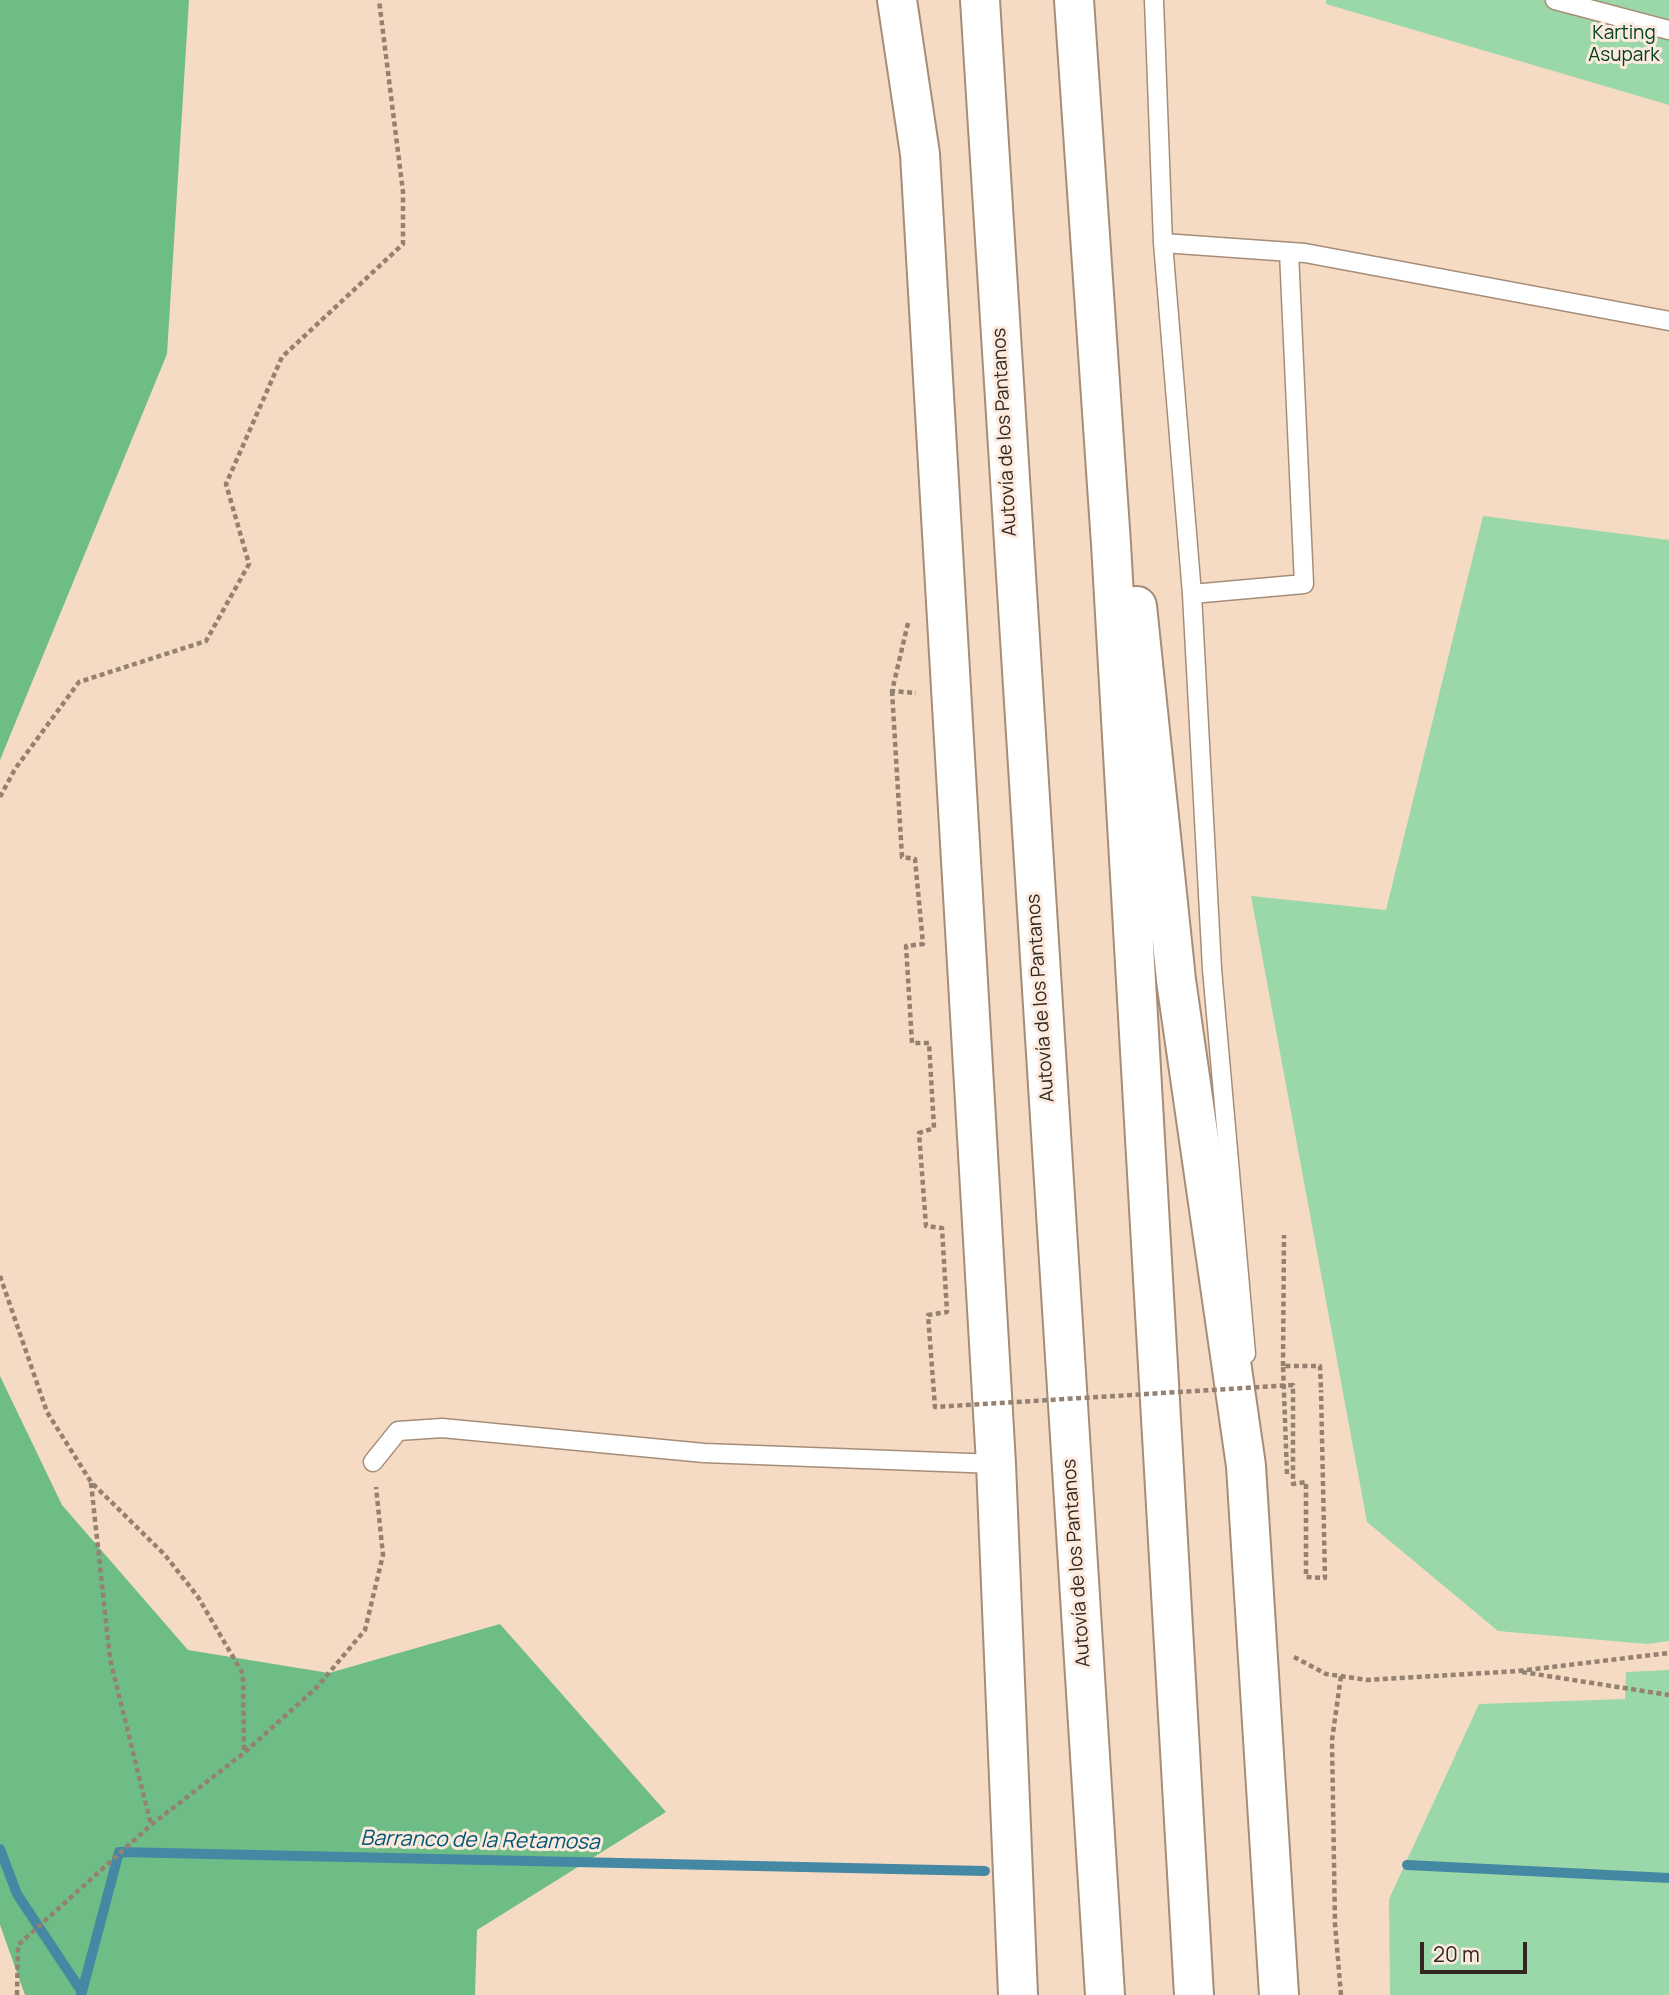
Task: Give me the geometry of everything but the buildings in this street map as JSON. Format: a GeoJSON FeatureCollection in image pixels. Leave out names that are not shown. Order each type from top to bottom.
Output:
{"type":"FeatureCollection","features":[{"type":"Feature","properties":{"kind":"main road"},"geometry":{"type":"LineString","coordinates":[[897,0],[920,154],[996,1464],[1018,1995]]}},
{"type":"Feature","properties":{"kind":"main road","name":"Autovía de los Pantanos"},"geometry":{"type":"LineString","coordinates":[[980,0],[1105,1995]]}},
{"type":"Feature","properties":{"kind":"main road"},"geometry":{"type":"LineString","coordinates":[[1074,0],[1111,544],[1194,1995]]}},
{"type":"Feature","properties":{"kind":"main road"},"geometry":{"type":"LineString","coordinates":[[1111,544],[1137,600],[1176,980],[1246,1466],[1279,1995]]}},
{"type":"Feature","properties":{"kind":"lane"},"geometry":{"type":"LineString","coordinates":[[1154,0],[1163,243],[1192,594],[1212,969],[1246,1336],[1246,1466]]}},
{"type":"Feature","properties":{"kind":"lane"},"geometry":{"type":"LineString","coordinates":[[1555,0],[1669,30]]}},
{"type":"Feature","properties":{"kind":"lane"},"geometry":{"type":"LineString","coordinates":[[1163,243],[1289,252],[1669,321]]}},
{"type":"Feature","properties":{"kind":"lane"},"geometry":{"type":"LineString","coordinates":[[1192,594],[1304,584],[1289,252]]}},
{"type":"Feature","properties":{"kind":"lane"},"geometry":{"type":"LineString","coordinates":[[373,1462],[398,1431],[442,1428],[704,1453],[996,1464]]}},
{"type":"Feature","properties":{"kind":"path"},"geometry":{"type":"LineString","coordinates":[[0,796],[15,769],[79,681],[206,641],[249,564],[226,484],[282,357],[403,244],[403,192],[379,0]]}},
{"type":"Feature","properties":{"kind":"path"},"geometry":{"type":"LineString","coordinates":[[892,691],[902,857],[915,859],[923,944],[906,946],[912,1043],[929,1043],[934,1128],[919,1133],[926,1226],[942,1228],[947,1312],[928,1315],[935,1407],[1293,1385],[1293,1484],[1306,1482],[1306,1577],[1325,1578],[1321,1366],[1283,1366]]}},
{"type":"Feature","properties":{"kind":"path"},"geometry":{"type":"LineString","coordinates":[[1284,1235],[1283,1366],[1287,1490]]}},
{"type":"Feature","properties":{"kind":"path"},"geometry":{"type":"LineString","coordinates":[[0,1276],[47,1412],[90,1482],[165,1555],[198,1597],[243,1674],[244,1753]]}},
{"type":"Feature","properties":{"kind":"path"},"geometry":{"type":"LineString","coordinates":[[17,1995],[18,1945],[119,1852],[244,1753],[317,1687],[365,1630],[383,1555],[373,1462]]}},
{"type":"Feature","properties":{"kind":"path"},"geometry":{"type":"LineString","coordinates":[[90,1482],[110,1659],[151,1825]]}},
{"type":"Feature","properties":{"kind":"path"},"geometry":{"type":"LineString","coordinates":[[1293,1643],[1293,1657],[1325,1674],[1368,1680],[1518,1671],[1669,1653]]}},
{"type":"Feature","properties":{"kind":"path"},"geometry":{"type":"LineString","coordinates":[[1518,1671],[1669,1695]]}},
{"type":"Feature","properties":{"kind":"path"},"geometry":{"type":"LineString","coordinates":[[1341,1676],[1332,1740],[1335,1924],[1341,1995]]}},
{"type":"Feature","properties":{"kind":"green space"},"geometry":{"type":"Polygon","coordinates":[[[0,0],[189,0],[167,354],[0,760],[0,0]]]}},
{"type":"Feature","properties":{"kind":"green space","name":"Karting Asupark"},"geometry":{"type":"Polygon","coordinates":[[[1326,0],[1669,0],[1669,105],[1326,4],[1326,0]]]}},
{"type":"Feature","properties":{"kind":"green space"},"geometry":{"type":"Polygon","coordinates":[[[1483,516],[1669,540],[1669,1641],[1647,1644],[1498,1631],[1367,1522],[1251,896],[1386,910],[1483,516]]]}},
{"type":"Feature","properties":{"kind":"green space"},"geometry":{"type":"Polygon","coordinates":[[[0,1376],[62,1505],[188,1650],[329,1673],[500,1624],[666,1812],[477,1930],[475,1995],[25,1995],[0,1925],[0,1376]]]}},
{"type":"Feature","properties":{"kind":"green space"},"geometry":{"type":"Polygon","coordinates":[[[1669,1670],[1669,1995],[1390,1995],[1389,1899],[1479,1704],[1625,1699],[1626,1672],[1669,1670]]]}},
{"type":"Feature","properties":{"kind":"waterway"},"geometry":{"type":"LineString","coordinates":[[0,1849],[17,1894],[82,1992],[81,1995]]}},
{"type":"Feature","properties":{"kind":"waterway","name":"Barranco de la Retamosa"},"geometry":{"type":"LineString","coordinates":[[82,1992],[119,1852],[985,1871]]}},
{"type":"Feature","properties":{"kind":"waterway","name":"Barranco de la Retamosa"},"geometry":{"type":"LineString","coordinates":[[1407,1865],[1669,1878]]}}]}
